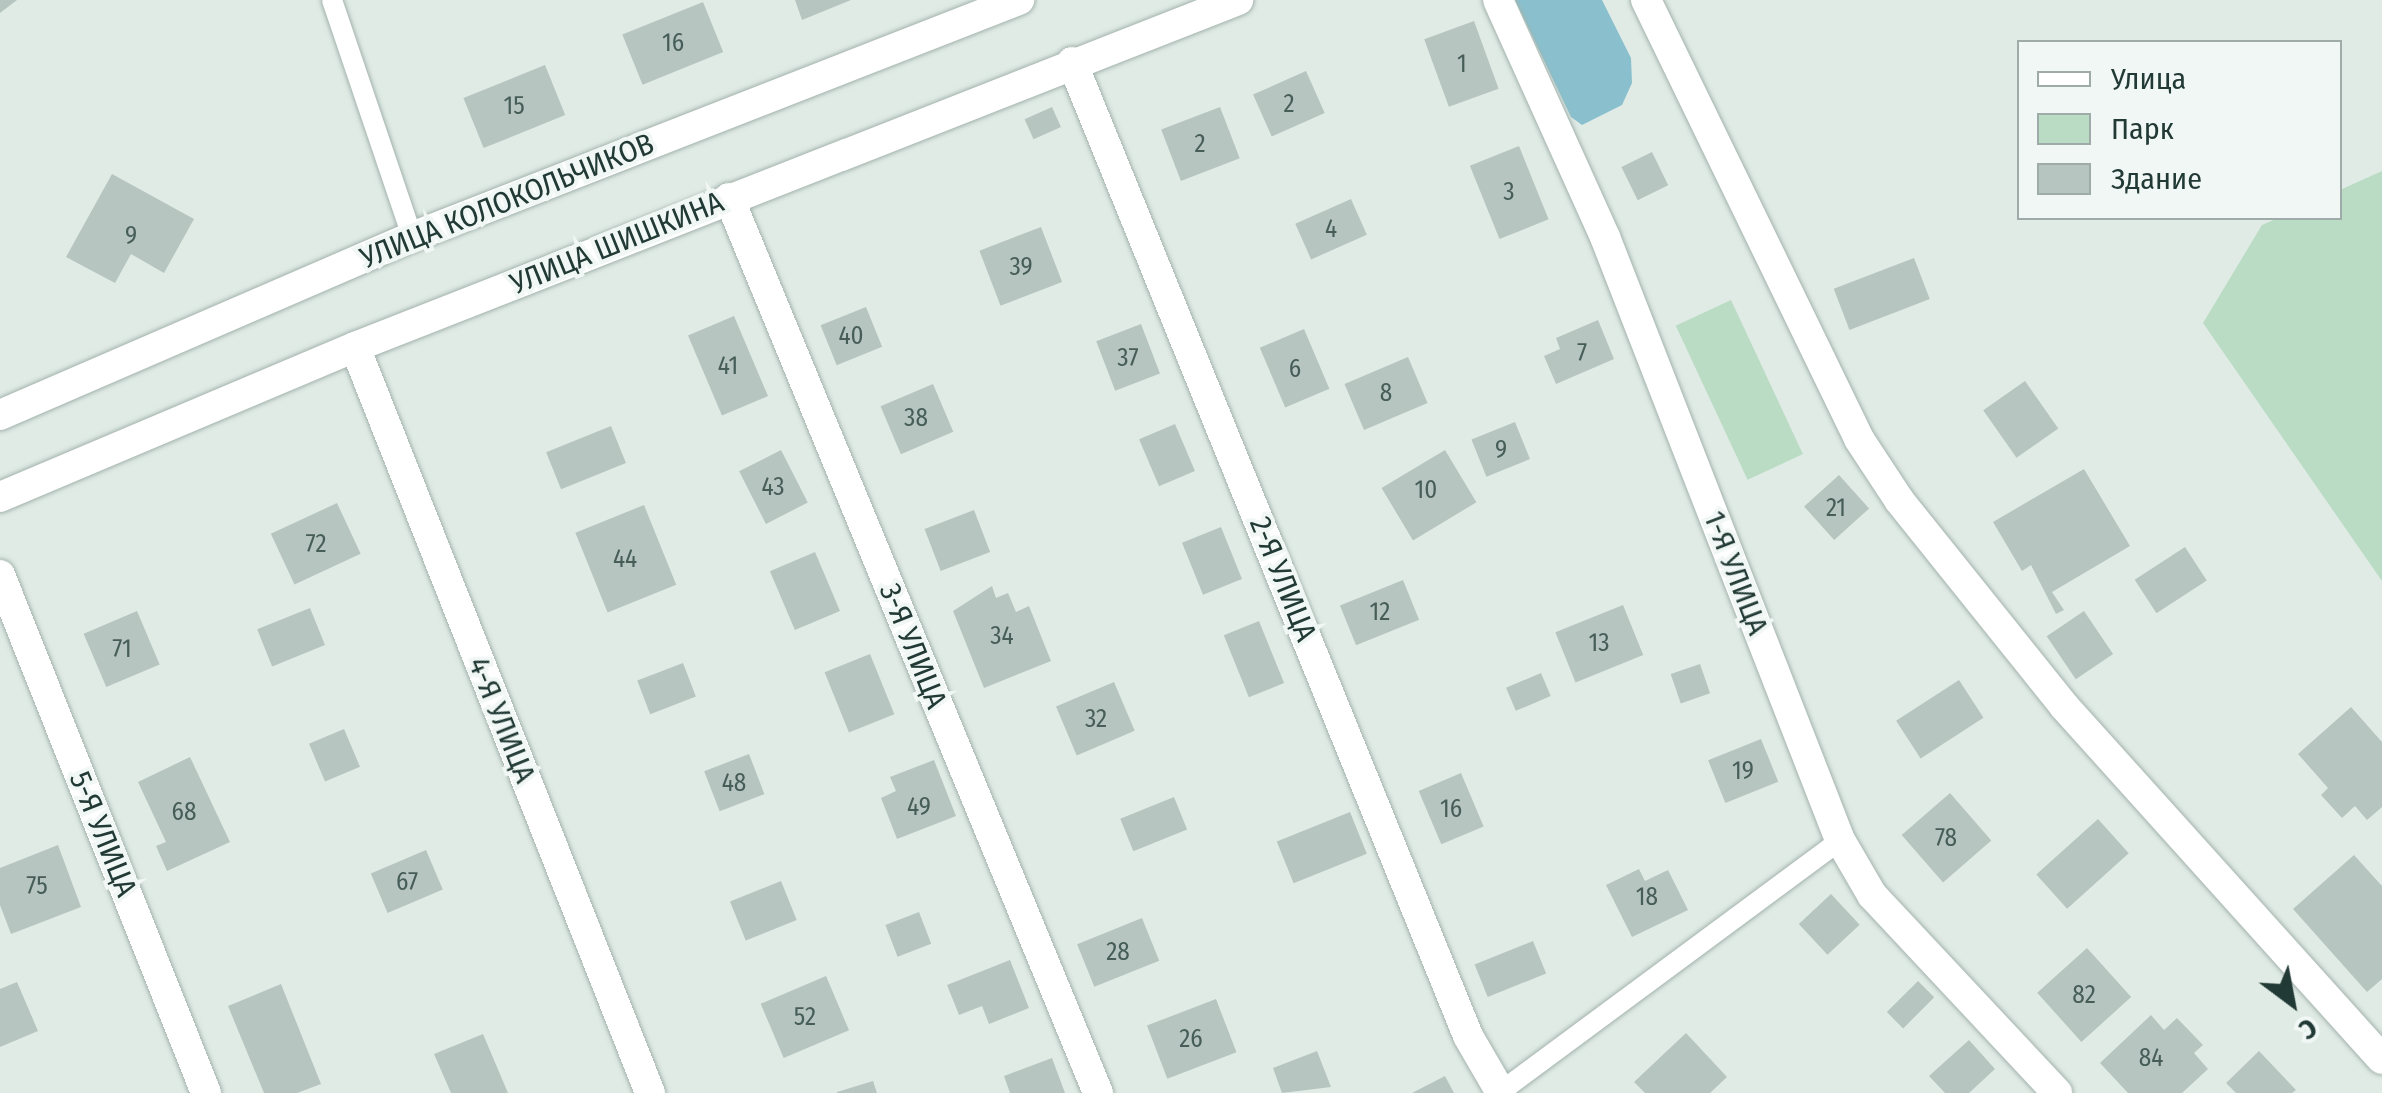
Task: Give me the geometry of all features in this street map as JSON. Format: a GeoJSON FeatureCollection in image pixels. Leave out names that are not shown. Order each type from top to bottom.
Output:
{"type":"FeatureCollection","features":[{"type":"Feature","properties":{"kind":"street","name":"УЛИЦА КОЛОКОЛЬЧИКОВ"},"geometry":{"type":"LineString","coordinates":[[0,415],[412,237],[1019,0]]}},
{"type":"Feature","properties":{"kind":"street","name":"УЛИЦА ШИШКИНА"},"geometry":{"type":"LineString","coordinates":[[0,497],[354,347],[1238,0]]}},
{"type":"Feature","properties":{"kind":"street","name":"1-Я УЛИЦА"},"geometry":{"type":"LineString","coordinates":[[1498,0],[1605,237],[1840,840],[1872,895],[2057,1093]]}},
{"type":"Feature","properties":{"kind":"street"},"geometry":{"type":"LineString","coordinates":[[1646,0],[1859,438],[1899,500],[2064,706],[2382,1059]]}},
{"type":"Feature","properties":{"kind":"street","name":"2-Я УЛИЦА"},"geometry":{"type":"LineString","coordinates":[[1072,62],[1468,1036],[1501,1092]]}},
{"type":"Feature","properties":{"kind":"street","name":"3-Я УЛИЦА"},"geometry":{"type":"LineString","coordinates":[[729,198],[1098,1093]]}},
{"type":"Feature","properties":{"kind":"street","name":"4-Я УЛИЦА"},"geometry":{"type":"LineString","coordinates":[[354,347],[650,1093]]}},
{"type":"Feature","properties":{"kind":"street","name":"5-Я УЛИЦА"},"geometry":{"type":"LineString","coordinates":[[0,575],[206,1093]]}},
{"type":"Feature","properties":{"kind":"lane"},"geometry":{"type":"LineString","coordinates":[[332,0],[412,237]]}},
{"type":"Feature","properties":{"kind":"lane"},"geometry":{"type":"LineString","coordinates":[[1501,1092],[1840,840]]}},
{"type":"Feature","properties":{"kind":"green space"},"geometry":{"type":"Polygon","coordinates":[[[2382,171],[2382,581],[2203,323],[2262,225],[2273,220],[2342,220],[2342,189],[2382,171]]]}},
{"type":"Feature","properties":{"kind":"green space"},"geometry":{"type":"Polygon","coordinates":[[[1731,300],[1803,454],[1748,480],[1676,326],[1731,300]]]}},
{"type":"Feature","properties":{"kind":"water"},"geometry":{"type":"Polygon","coordinates":[[[1515,0],[1602,0],[1631,58],[1632,83],[1622,105],[1582,125],[1571,117],[1515,0]]]}},
{"type":"Feature","properties":{"kind":"building"},"geometry":{"type":"Polygon","coordinates":[[[0,0],[17,0],[0,13],[0,0]]]}},
{"type":"Feature","properties":{"kind":"building"},"geometry":{"type":"Polygon","coordinates":[[[795,0],[851,0],[802,20],[795,0]]]}},
{"type":"Feature","properties":{"kind":"building"},"geometry":{"type":"Polygon","coordinates":[[[703,2],[723,52],[643,85],[622,35],[703,2]]]}},
{"type":"Feature","properties":{"kind":"building"},"geometry":{"type":"Polygon","coordinates":[[[1474,21],[1499,89],[1449,107],[1424,39],[1474,21]]]}},
{"type":"Feature","properties":{"kind":"building"},"geometry":{"type":"Polygon","coordinates":[[[545,65],[565,115],[484,148],[463,98],[545,65]]]}},
{"type":"Feature","properties":{"kind":"building"},"geometry":{"type":"Polygon","coordinates":[[[1306,71],[1325,113],[1272,137],[1253,95],[1306,71]]]}},
{"type":"Feature","properties":{"kind":"building"},"geometry":{"type":"Polygon","coordinates":[[[1052,107],[1061,127],[1034,139],[1025,119],[1052,107]]]}},
{"type":"Feature","properties":{"kind":"building"},"geometry":{"type":"Polygon","coordinates":[[[1220,107],[1240,158],[1181,181],[1161,130],[1220,107]]]}},
{"type":"Feature","properties":{"kind":"building"},"geometry":{"type":"Polygon","coordinates":[[[1519,146],[1549,219],[1499,239],[1470,166],[1519,146]]]}},
{"type":"Feature","properties":{"kind":"building"},"geometry":{"type":"Polygon","coordinates":[[[1652,152],[1668,185],[1638,200],[1621,167],[1652,152]]]}},
{"type":"Feature","properties":{"kind":"building"},"geometry":{"type":"Polygon","coordinates":[[[112,174],[194,219],[164,273],[131,254],[115,283],[66,257],[112,174]]]}},
{"type":"Feature","properties":{"kind":"building"},"geometry":{"type":"Polygon","coordinates":[[[1351,199],[1367,235],[1311,259],[1295,224],[1351,199]]]}},
{"type":"Feature","properties":{"kind":"building"},"geometry":{"type":"Polygon","coordinates":[[[1041,227],[1062,282],[1001,306],[979,251],[1041,227]]]}},
{"type":"Feature","properties":{"kind":"building"},"geometry":{"type":"Polygon","coordinates":[[[1914,258],[1930,299],[1849,330],[1834,289],[1914,258]]]}},
{"type":"Feature","properties":{"kind":"building"},"geometry":{"type":"Polygon","coordinates":[[[866,307],[882,347],[837,365],[821,325],[866,307]]]}},
{"type":"Feature","properties":{"kind":"building"},"geometry":{"type":"Polygon","coordinates":[[[734,316],[768,396],[722,416],[688,336],[734,316]]]}},
{"type":"Feature","properties":{"kind":"building"},"geometry":{"type":"Polygon","coordinates":[[[1598,320],[1614,359],[1556,384],[1544,356],[1560,349],[1556,338],[1598,320]]]}},
{"type":"Feature","properties":{"kind":"building"},"geometry":{"type":"Polygon","coordinates":[[[1141,324],[1160,373],[1115,391],[1096,341],[1141,324]]]}},
{"type":"Feature","properties":{"kind":"building"},"geometry":{"type":"Polygon","coordinates":[[[1304,329],[1329,389],[1285,408],[1260,348],[1304,329]]]}},
{"type":"Feature","properties":{"kind":"building"},"geometry":{"type":"Polygon","coordinates":[[[1408,357],[1428,403],[1364,430],[1344,384],[1408,357]]]}},
{"type":"Feature","properties":{"kind":"building"},"geometry":{"type":"Polygon","coordinates":[[[2025,381],[2058,429],[2016,458],[1983,410],[2025,381]]]}},
{"type":"Feature","properties":{"kind":"building"},"geometry":{"type":"Polygon","coordinates":[[[933,384],[953,432],[901,454],[881,406],[933,384]]]}},
{"type":"Feature","properties":{"kind":"building"},"geometry":{"type":"Polygon","coordinates":[[[1515,422],[1530,459],[1486,477],[1471,440],[1515,422]]]}},
{"type":"Feature","properties":{"kind":"building"},"geometry":{"type":"Polygon","coordinates":[[[1175,424],[1195,471],[1159,486],[1139,439],[1175,424]]]}},
{"type":"Feature","properties":{"kind":"building"},"geometry":{"type":"Polygon","coordinates":[[[611,426],[626,463],[561,489],[546,452],[611,426]]]}},
{"type":"Feature","properties":{"kind":"building"},"geometry":{"type":"Polygon","coordinates":[[[781,450],[808,503],[766,524],[739,471],[781,450]]]}},
{"type":"Feature","properties":{"kind":"building"},"geometry":{"type":"Polygon","coordinates":[[[1445,450],[1476,502],[1413,540],[1382,488],[1445,450]]]}},
{"type":"Feature","properties":{"kind":"building"},"geometry":{"type":"Polygon","coordinates":[[[2084,469],[2130,546],[2052,592],[2064,610],[2056,614],[2031,565],[2022,571],[1993,522],[2084,469]]]}},
{"type":"Feature","properties":{"kind":"building"},"geometry":{"type":"Polygon","coordinates":[[[1839,475],[1869,508],[1834,540],[1804,506],[1839,475]]]}},
{"type":"Feature","properties":{"kind":"building"},"geometry":{"type":"Polygon","coordinates":[[[337,503],[361,554],[295,585],[271,534],[337,503]]]}},
{"type":"Feature","properties":{"kind":"building"},"geometry":{"type":"Polygon","coordinates":[[[644,505],[676,585],[608,612],[575,533],[644,505]]]}},
{"type":"Feature","properties":{"kind":"building"},"geometry":{"type":"Polygon","coordinates":[[[974,510],[990,552],[941,571],[925,529],[974,510]]]}},
{"type":"Feature","properties":{"kind":"building"},"geometry":{"type":"Polygon","coordinates":[[[1221,527],[1242,579],[1203,595],[1182,543],[1221,527]]]}},
{"type":"Feature","properties":{"kind":"building"},"geometry":{"type":"Polygon","coordinates":[[[2185,547],[2207,581],[2156,613],[2135,580],[2185,547]]]}},
{"type":"Feature","properties":{"kind":"building"},"geometry":{"type":"Polygon","coordinates":[[[815,552],[840,611],[795,630],[770,571],[815,552]]]}},
{"type":"Feature","properties":{"kind":"building"},"geometry":{"type":"Polygon","coordinates":[[[1403,580],[1419,620],[1356,645],[1340,605],[1403,580]]]}},
{"type":"Feature","properties":{"kind":"building"},"geometry":{"type":"Polygon","coordinates":[[[992,586],[996,598],[1008,593],[1016,612],[1029,606],[1051,661],[984,688],[953,611],[992,586]]]}},
{"type":"Feature","properties":{"kind":"building"},"geometry":{"type":"Polygon","coordinates":[[[1623,605],[1643,655],[1576,682],[1555,632],[1623,605]]]}},
{"type":"Feature","properties":{"kind":"building"},"geometry":{"type":"Polygon","coordinates":[[[310,608],[325,645],[272,666],[257,629],[310,608]]]}},
{"type":"Feature","properties":{"kind":"building"},"geometry":{"type":"Polygon","coordinates":[[[137,611],[160,664],[106,687],[84,634],[137,611]]]}},
{"type":"Feature","properties":{"kind":"building"},"geometry":{"type":"Polygon","coordinates":[[[2084,611],[2113,654],[2076,679],[2047,636],[2084,611]]]}},
{"type":"Feature","properties":{"kind":"building"},"geometry":{"type":"Polygon","coordinates":[[[1259,621],[1284,683],[1249,697],[1224,635],[1259,621]]]}},
{"type":"Feature","properties":{"kind":"building"},"geometry":{"type":"Polygon","coordinates":[[[870,654],[894,714],[849,733],[825,672],[870,654]]]}},
{"type":"Feature","properties":{"kind":"building"},"geometry":{"type":"Polygon","coordinates":[[[683,663],[696,697],[650,714],[637,681],[683,663]]]}},
{"type":"Feature","properties":{"kind":"building"},"geometry":{"type":"Polygon","coordinates":[[[1700,664],[1710,693],[1681,703],[1671,674],[1700,664]]]}},
{"type":"Feature","properties":{"kind":"building"},"geometry":{"type":"Polygon","coordinates":[[[1541,673],[1551,696],[1516,711],[1506,688],[1541,673]]]}},
{"type":"Feature","properties":{"kind":"building"},"geometry":{"type":"Polygon","coordinates":[[[1959,680],[1984,718],[1921,759],[1896,721],[1959,680]]]}},
{"type":"Feature","properties":{"kind":"building"},"geometry":{"type":"Polygon","coordinates":[[[1114,682],[1135,731],[1077,755],[1056,707],[1114,682]]]}},
{"type":"Feature","properties":{"kind":"building"},"geometry":{"type":"Polygon","coordinates":[[[2351,707],[2382,742],[2382,807],[2367,820],[2355,806],[2342,818],[2321,795],[2328,788],[2298,754],[2351,707]]]}},
{"type":"Feature","properties":{"kind":"building"},"geometry":{"type":"Polygon","coordinates":[[[344,729],[360,767],[325,782],[309,744],[344,729]]]}},
{"type":"Feature","properties":{"kind":"building"},"geometry":{"type":"Polygon","coordinates":[[[1761,739],[1778,782],[1725,803],[1708,760],[1761,739]]]}},
{"type":"Feature","properties":{"kind":"building"},"geometry":{"type":"Polygon","coordinates":[[[749,754],[764,794],[720,811],[704,771],[749,754]]]}},
{"type":"Feature","properties":{"kind":"building"},"geometry":{"type":"Polygon","coordinates":[[[190,757],[230,842],[167,871],[156,846],[166,842],[138,782],[190,757]]]}},
{"type":"Feature","properties":{"kind":"building"},"geometry":{"type":"Polygon","coordinates":[[[934,760],[956,816],[897,839],[881,798],[896,791],[890,777],[934,760]]]}},
{"type":"Feature","properties":{"kind":"building"},"geometry":{"type":"Polygon","coordinates":[[[1461,773],[1484,826],[1441,844],[1419,791],[1461,773]]]}},
{"type":"Feature","properties":{"kind":"building"},"geometry":{"type":"Polygon","coordinates":[[[1950,793],[1991,841],[1943,883],[1902,835],[1950,793]]]}},
{"type":"Feature","properties":{"kind":"building"},"geometry":{"type":"Polygon","coordinates":[[[1174,797],[1187,829],[1133,851],[1120,819],[1174,797]]]}},
{"type":"Feature","properties":{"kind":"building"},"geometry":{"type":"Polygon","coordinates":[[[1350,812],[1367,854],[1294,883],[1277,842],[1350,812]]]}},
{"type":"Feature","properties":{"kind":"building"},"geometry":{"type":"Polygon","coordinates":[[[2098,819],[2129,853],[2067,909],[2036,875],[2098,819]]]}},
{"type":"Feature","properties":{"kind":"building"},"geometry":{"type":"Polygon","coordinates":[[[58,845],[81,907],[11,934],[0,905],[0,868],[58,845]]]}},
{"type":"Feature","properties":{"kind":"building"},"geometry":{"type":"Polygon","coordinates":[[[426,850],[443,890],[388,913],[371,873],[426,850]]]}},
{"type":"Feature","properties":{"kind":"building"},"geometry":{"type":"Polygon","coordinates":[[[2354,855],[2382,886],[2382,979],[2367,992],[2293,909],[2354,855]]]}},
{"type":"Feature","properties":{"kind":"building"},"geometry":{"type":"Polygon","coordinates":[[[1639,869],[1645,881],[1668,870],[1688,910],[1632,937],[1606,885],[1639,869]]]}},
{"type":"Feature","properties":{"kind":"building"},"geometry":{"type":"Polygon","coordinates":[[[781,881],[797,920],[746,941],[730,902],[781,881]]]}},
{"type":"Feature","properties":{"kind":"building"},"geometry":{"type":"Polygon","coordinates":[[[1831,894],[1860,925],[1827,955],[1799,924],[1831,894]]]}},
{"type":"Feature","properties":{"kind":"building"},"geometry":{"type":"Polygon","coordinates":[[[919,912],[931,944],[898,957],[885,925],[919,912]]]}},
{"type":"Feature","properties":{"kind":"building"},"geometry":{"type":"Polygon","coordinates":[[[1142,918],[1159,961],[1094,987],[1077,944],[1142,918]]]}},
{"type":"Feature","properties":{"kind":"building"},"geometry":{"type":"Polygon","coordinates":[[[1533,941],[1546,973],[1488,997],[1475,965],[1533,941]]]}},
{"type":"Feature","properties":{"kind":"building"},"geometry":{"type":"Polygon","coordinates":[[[2087,948],[2131,997],[2081,1042],[2037,993],[2087,948]]]}},
{"type":"Feature","properties":{"kind":"building"},"geometry":{"type":"Polygon","coordinates":[[[1010,960],[1029,1008],[989,1024],[982,1006],[959,1015],[947,985],[1010,960]]]}},
{"type":"Feature","properties":{"kind":"building"},"geometry":{"type":"Polygon","coordinates":[[[826,976],[849,1030],[784,1058],[761,1004],[826,976]]]}},
{"type":"Feature","properties":{"kind":"building"},"geometry":{"type":"Polygon","coordinates":[[[1918,981],[1934,997],[1903,1028],[1887,1012],[1918,981]]]}},
{"type":"Feature","properties":{"kind":"building"},"geometry":{"type":"Polygon","coordinates":[[[17,982],[38,1031],[0,1047],[0,989],[17,982]]]}},
{"type":"Feature","properties":{"kind":"building"},"geometry":{"type":"Polygon","coordinates":[[[281,984],[321,1084],[297,1093],[264,1093],[228,1006],[281,984]]]}},
{"type":"Feature","properties":{"kind":"building"},"geometry":{"type":"Polygon","coordinates":[[[1216,999],[1236,1052],[1167,1079],[1147,1026],[1216,999]]]}},
{"type":"Feature","properties":{"kind":"building"},"geometry":{"type":"Polygon","coordinates":[[[2151,1015],[2164,1030],[2177,1018],[2203,1045],[2194,1053],[2208,1069],[2182,1093],[2128,1093],[2100,1063],[2151,1015]]]}},
{"type":"Feature","properties":{"kind":"building"},"geometry":{"type":"Polygon","coordinates":[[[1686,1033],[1727,1077],[1710,1093],[1645,1093],[1634,1082],[1686,1033]]]}},
{"type":"Feature","properties":{"kind":"building"},"geometry":{"type":"Polygon","coordinates":[[[483,1034],[508,1093],[451,1093],[434,1054],[483,1034]]]}},
{"type":"Feature","properties":{"kind":"building"},"geometry":{"type":"Polygon","coordinates":[[[1969,1040],[1995,1069],[1969,1093],[1945,1093],[1929,1076],[1969,1040]]]}},
{"type":"Feature","properties":{"kind":"building"},"geometry":{"type":"Polygon","coordinates":[[[1317,1051],[1331,1087],[1282,1093],[1273,1068],[1317,1051]]]}},
{"type":"Feature","properties":{"kind":"building"},"geometry":{"type":"Polygon","coordinates":[[[2259,1051],[2296,1090],[2236,1093],[2226,1083],[2259,1051]]]}},
{"type":"Feature","properties":{"kind":"building"},"geometry":{"type":"Polygon","coordinates":[[[1052,1058],[1065,1093],[1010,1093],[1004,1076],[1052,1058]]]}},
{"type":"Feature","properties":{"kind":"building"},"geometry":{"type":"Polygon","coordinates":[[[1445,1076],[1454,1093],[1412,1093],[1445,1076]]]}},
{"type":"Feature","properties":{"kind":"building"},"geometry":{"type":"Polygon","coordinates":[[[873,1081],[877,1093],[837,1093],[837,1092],[873,1081]]]}}]}
